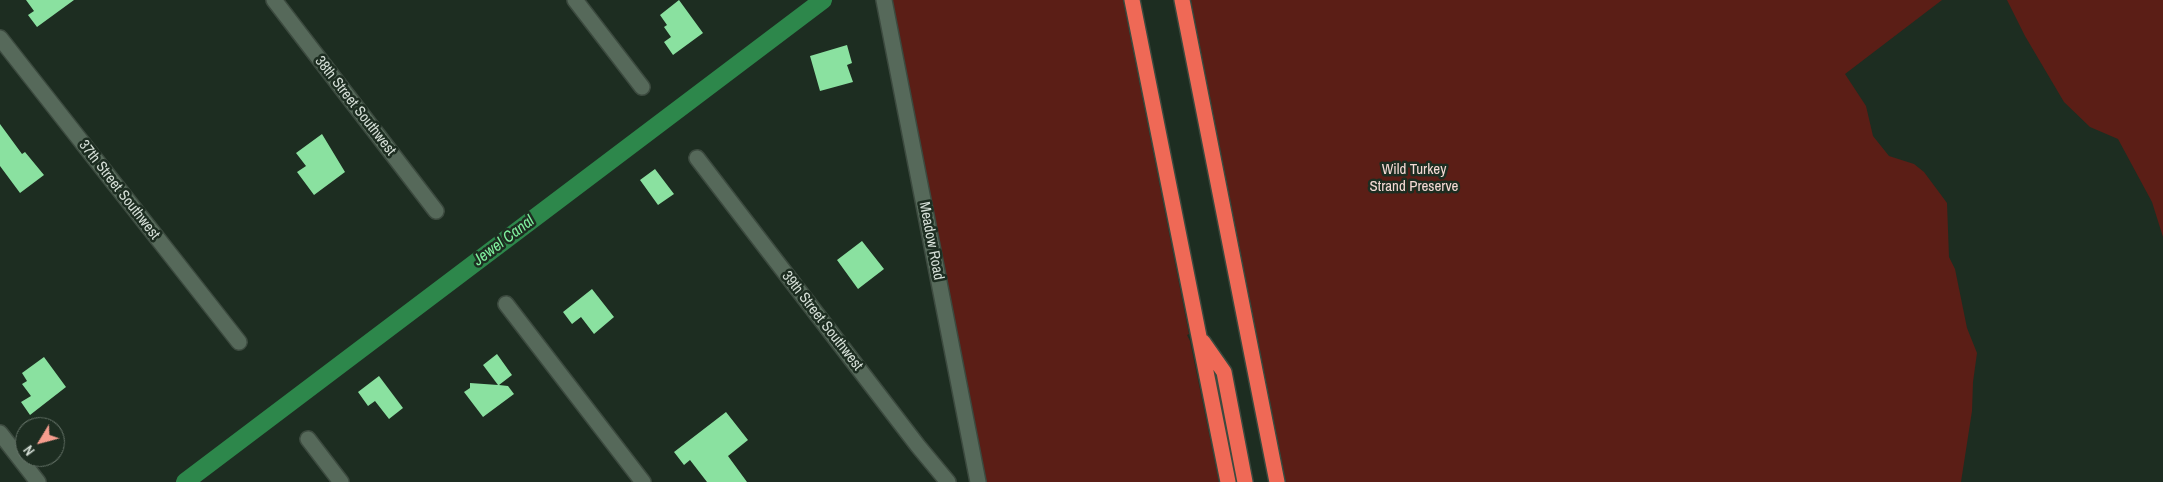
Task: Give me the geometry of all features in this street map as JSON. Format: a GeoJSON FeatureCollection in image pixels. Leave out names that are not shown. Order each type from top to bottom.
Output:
{"type":"FeatureCollection","features":[{"type":"Feature","properties":{"kind":"highway"},"geometry":{"type":"LineString","coordinates":[[1132,0],[1228,482]]}},
{"type":"Feature","properties":{"kind":"highway"},"geometry":{"type":"LineString","coordinates":[[1182,0],[1277,482]]}},
{"type":"Feature","properties":{"kind":"highway"},"geometry":{"type":"LineString","coordinates":[[1199,337],[1224,372],[1245,482]]}},
{"type":"Feature","properties":{"kind":"street","name":"38th Street Southwest"},"geometry":{"type":"LineString","coordinates":[[274,0],[436,211]]}},
{"type":"Feature","properties":{"kind":"street"},"geometry":{"type":"LineString","coordinates":[[575,0],[642,88]]}},
{"type":"Feature","properties":{"kind":"street","name":"Meadow Road"},"geometry":{"type":"LineString","coordinates":[[884,0],[978,482]]}},
{"type":"Feature","properties":{"kind":"street","name":"37th Street Southwest"},"geometry":{"type":"LineString","coordinates":[[0,38],[239,342]]}},
{"type":"Feature","properties":{"kind":"street","name":"39th Street Southwest"},"geometry":{"type":"LineString","coordinates":[[697,158],[918,446],[948,482]]}},
{"type":"Feature","properties":{"kind":"street"},"geometry":{"type":"LineString","coordinates":[[506,304],[643,482]]}},
{"type":"Feature","properties":{"kind":"street"},"geometry":{"type":"LineString","coordinates":[[0,433],[38,482]]}},
{"type":"Feature","properties":{"kind":"street"},"geometry":{"type":"LineString","coordinates":[[308,439],[341,482]]}},
{"type":"Feature","properties":{"kind":"green space"},"geometry":{"type":"Polygon","coordinates":[[[886,0],[1123,0],[1189,334],[1187,335],[1190,341],[1219,482],[986,482],[886,0]]]}},
{"type":"Feature","properties":{"kind":"green space","name":"Wild Turkey Strand Preserve"},"geometry":{"type":"Polygon","coordinates":[[[1191,0],[1942,0],[1845,74],[1866,106],[1873,136],[1889,156],[1914,164],[1924,172],[1947,203],[1949,257],[1955,269],[1967,328],[1977,353],[1972,411],[1961,482],[1286,482],[1191,0]]]}},
{"type":"Feature","properties":{"kind":"green space"},"geometry":{"type":"Polygon","coordinates":[[[2007,0],[2163,0],[2163,237],[2152,202],[2118,139],[2090,127],[2064,102],[2025,36],[2007,0]]]}},
{"type":"Feature","properties":{"kind":"building"},"geometry":{"type":"Polygon","coordinates":[[[26,0],[74,0],[37,27],[28,15],[34,11],[26,0]]]}},
{"type":"Feature","properties":{"kind":"building"},"geometry":{"type":"Polygon","coordinates":[[[679,0],[703,33],[673,55],[664,42],[671,37],[664,27],[667,25],[660,15],[679,0]]]}},
{"type":"Feature","properties":{"kind":"building"},"geometry":{"type":"Polygon","coordinates":[[[847,45],[852,63],[847,65],[853,82],[820,91],[810,56],[847,45]]]}},
{"type":"Feature","properties":{"kind":"building"},"geometry":{"type":"Polygon","coordinates":[[[0,124],[22,154],[25,152],[44,175],[20,193],[0,166],[0,124]]]}},
{"type":"Feature","properties":{"kind":"building"},"geometry":{"type":"Polygon","coordinates":[[[322,134],[345,172],[314,195],[297,172],[306,166],[296,153],[322,134]]]}},
{"type":"Feature","properties":{"kind":"building"},"geometry":{"type":"Polygon","coordinates":[[[655,169],[674,194],[658,205],[640,180],[655,169]]]}},
{"type":"Feature","properties":{"kind":"building"},"geometry":{"type":"Polygon","coordinates":[[[862,241],[884,269],[858,289],[837,260],[862,241]]]}},
{"type":"Feature","properties":{"kind":"building"},"geometry":{"type":"Polygon","coordinates":[[[592,289],[614,317],[594,334],[581,317],[572,324],[563,312],[592,289]]]}},
{"type":"Feature","properties":{"kind":"building"},"geometry":{"type":"Polygon","coordinates":[[[497,354],[512,375],[499,385],[508,386],[514,394],[483,417],[464,392],[470,388],[470,383],[498,385],[483,365],[497,354]]]}},
{"type":"Feature","properties":{"kind":"building"},"geometry":{"type":"Polygon","coordinates":[[[44,357],[66,387],[30,415],[21,402],[31,396],[22,384],[27,381],[22,373],[44,357]]]}},
{"type":"Feature","properties":{"kind":"building"},"geometry":{"type":"Polygon","coordinates":[[[379,376],[403,408],[389,419],[375,401],[368,406],[358,392],[379,376]]]}},
{"type":"Feature","properties":{"kind":"building"},"geometry":{"type":"Polygon","coordinates":[[[726,412],[748,440],[728,456],[747,482],[707,482],[690,460],[684,465],[674,452],[726,412]]]}},
{"type":"Feature","properties":{"kind":"waterway","name":"Jewel Canal"},"geometry":{"type":"LineString","coordinates":[[185,482],[823,0]]}}]}
